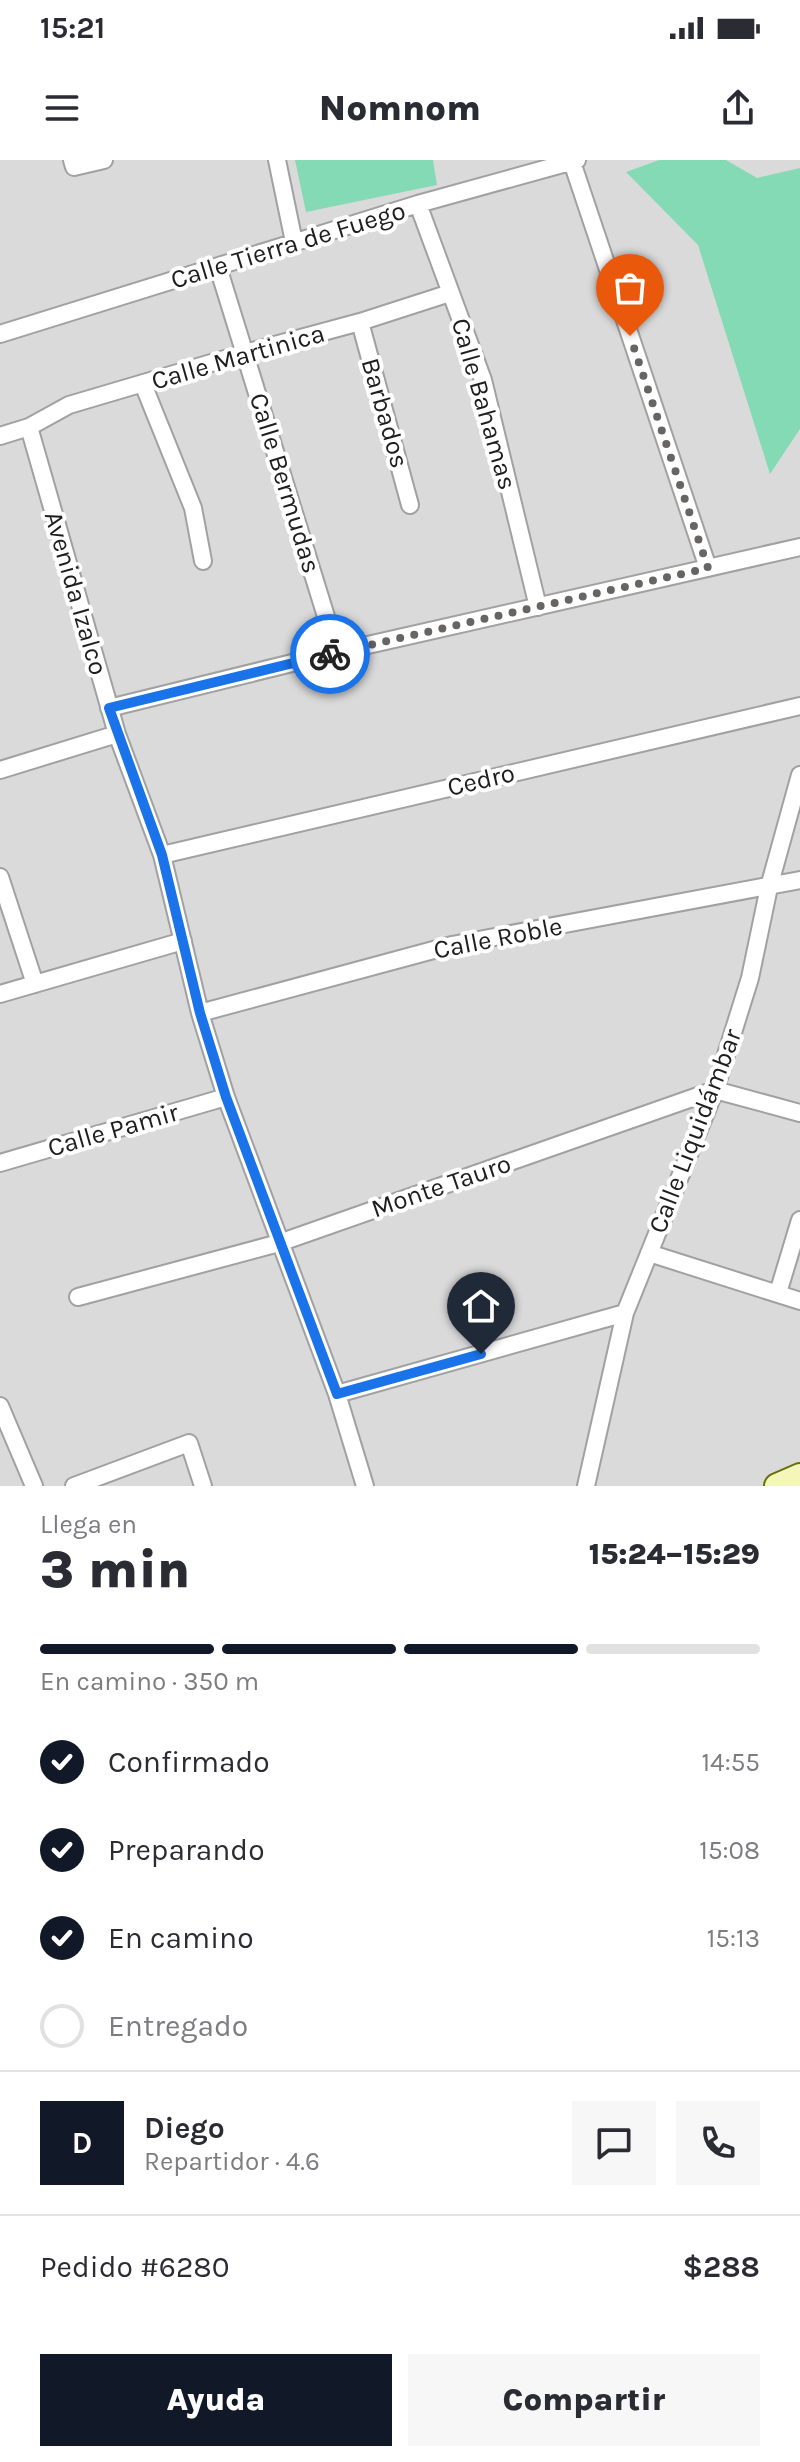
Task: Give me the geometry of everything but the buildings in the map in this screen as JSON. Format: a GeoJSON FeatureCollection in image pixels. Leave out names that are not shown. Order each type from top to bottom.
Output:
{"type":"FeatureCollection","features":[{"type":"Feature","properties":{"kind":"main road"},"geometry":{"type":"LineString","coordinates":[[777,1486],[800,1476]]}},
{"type":"Feature","properties":{"kind":"street"},"geometry":{"type":"LineString","coordinates":[[73,164],[104,160]]}},
{"type":"Feature","properties":{"kind":"street"},"geometry":{"type":"LineString","coordinates":[[277,160],[294,242]]}},
{"type":"Feature","properties":{"kind":"street"},"geometry":{"type":"LineString","coordinates":[[574,161],[708,568]]}},
{"type":"Feature","properties":{"kind":"street","name":"Calle Tierra de Fuego"},"geometry":{"type":"LineString","coordinates":[[0,334],[545,164],[574,161]]}},
{"type":"Feature","properties":{"kind":"street","name":"Calle Bahamas"},"geometry":{"type":"LineString","coordinates":[[418,204],[483,380],[538,607]]}},
{"type":"Feature","properties":{"kind":"street","name":"Calle Bermudas"},"geometry":{"type":"LineString","coordinates":[[218,267],[337,652]]}},
{"type":"Feature","properties":{"kind":"street","name":"Calle Martinica"},"geometry":{"type":"LineString","coordinates":[[0,436],[29,427],[69,405],[360,322],[450,293]]}},
{"type":"Feature","properties":{"kind":"street","name":"Barbados"},"geometry":{"type":"LineString","coordinates":[[360,322],[410,505]]}},
{"type":"Feature","properties":{"kind":"street"},"geometry":{"type":"LineString","coordinates":[[143,384],[193,508],[203,561]]}},
{"type":"Feature","properties":{"kind":"street","name":"Avenida Izalco"},"geometry":{"type":"LineString","coordinates":[[29,427],[117,734],[162,855],[200,1013],[226,1097],[337,1394],[365,1486]]}},
{"type":"Feature","properties":{"kind":"street"},"geometry":{"type":"LineString","coordinates":[[109,708],[337,652],[800,547]]}},
{"type":"Feature","properties":{"kind":"street","name":"Cedro"},"geometry":{"type":"LineString","coordinates":[[162,855],[800,706]]}},
{"type":"Feature","properties":{"kind":"street"},"geometry":{"type":"LineString","coordinates":[[0,770],[117,734]]}},
{"type":"Feature","properties":{"kind":"street","name":"Calle Liquidámbar"},"geometry":{"type":"LineString","coordinates":[[586,1486],[625,1313],[715,1090],[750,978],[769,887],[800,775]]}},
{"type":"Feature","properties":{"kind":"street"},"geometry":{"type":"LineString","coordinates":[[0,877],[35,984]]}},
{"type":"Feature","properties":{"kind":"street","name":"Calle Roble"},"geometry":{"type":"LineString","coordinates":[[200,1013],[452,945],[800,880]]}},
{"type":"Feature","properties":{"kind":"street"},"geometry":{"type":"LineString","coordinates":[[0,994],[183,941]]}},
{"type":"Feature","properties":{"kind":"street"},"geometry":{"type":"LineString","coordinates":[[715,1090],[800,1113]]}},
{"type":"Feature","properties":{"kind":"street","name":"Monte Tauro"},"geometry":{"type":"LineString","coordinates":[[78,1297],[279,1243],[715,1090]]}},
{"type":"Feature","properties":{"kind":"street","name":"Calle Pamir"},"geometry":{"type":"LineString","coordinates":[[0,1163],[226,1097]]}},
{"type":"Feature","properties":{"kind":"street"},"geometry":{"type":"LineString","coordinates":[[778,1293],[800,1220]]}},
{"type":"Feature","properties":{"kind":"street"},"geometry":{"type":"LineString","coordinates":[[649,1253],[800,1301]]}},
{"type":"Feature","properties":{"kind":"street"},"geometry":{"type":"LineString","coordinates":[[337,1394],[625,1313]]}},
{"type":"Feature","properties":{"kind":"street"},"geometry":{"type":"LineString","coordinates":[[0,1406],[34,1486]]}},
{"type":"Feature","properties":{"kind":"street"},"geometry":{"type":"LineString","coordinates":[[74,1486],[189,1443],[203,1486]]}},
{"type":"Feature","properties":{"kind":"shaded area"},"geometry":{"type":"Polygon","coordinates":[[[0,160],[800,160],[800,1486],[0,1486],[0,160]]]}},
{"type":"Feature","properties":{"kind":"green space"},"geometry":{"type":"Polygon","coordinates":[[[295,160],[433,160],[437,185],[306,212],[295,160]]]}},
{"type":"Feature","properties":{"kind":"green space"},"geometry":{"type":"Polygon","coordinates":[[[659,160],[726,160],[757,178],[800,168],[800,429],[770,474],[698,245],[626,172],[659,160]]]}},
{"type":"Feature","properties":{"kind":"way so far"},"geometry":{"type":"LineString","coordinates":[[330,654],[708,568],[630,336]]}},
{"type":"Feature","properties":{"kind":"route"},"geometry":{"type":"LineString","coordinates":[[330,654],[109,708],[162,855],[200,1013],[226,1097],[337,1394],[481,1354]]}}]}
